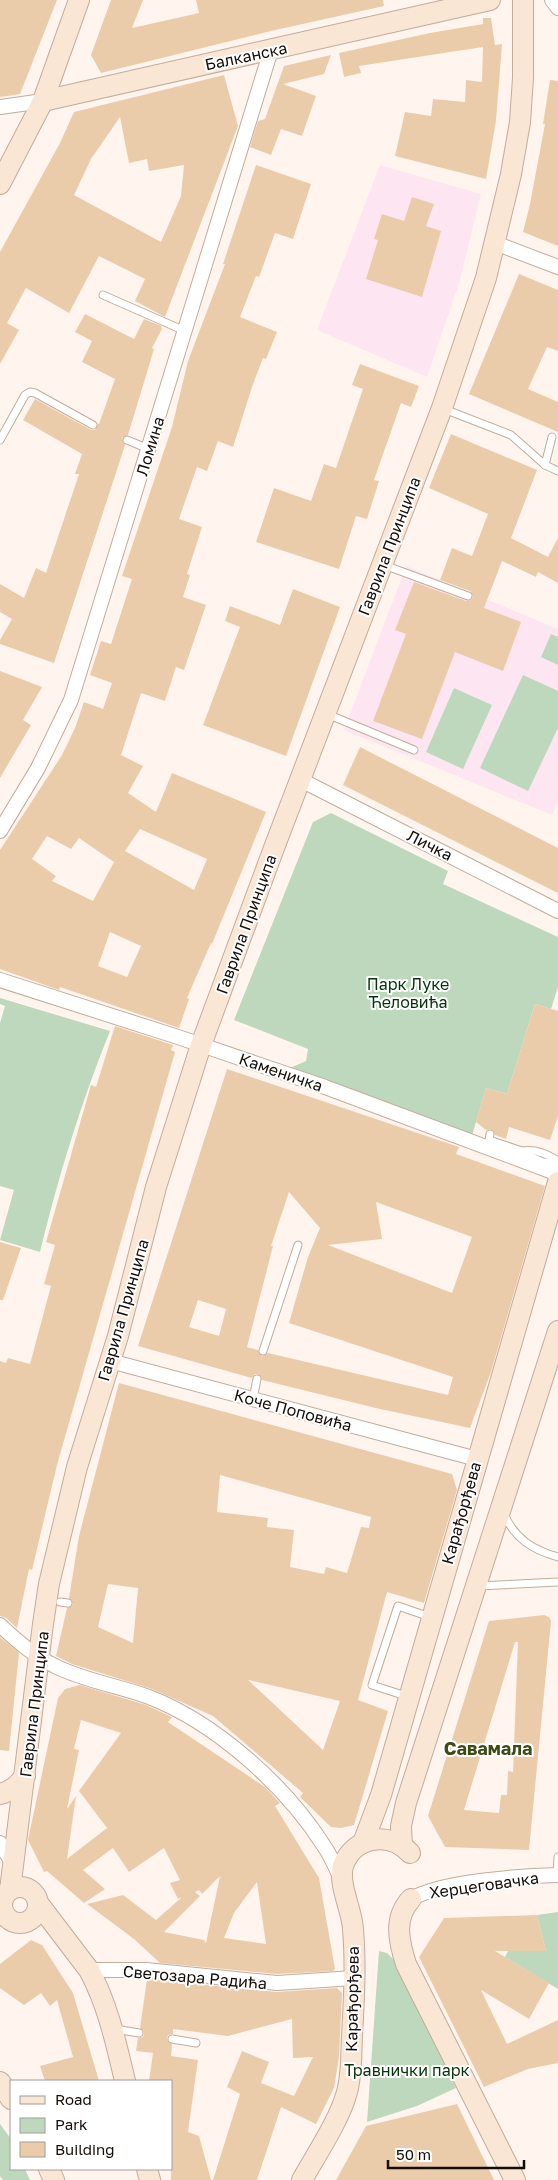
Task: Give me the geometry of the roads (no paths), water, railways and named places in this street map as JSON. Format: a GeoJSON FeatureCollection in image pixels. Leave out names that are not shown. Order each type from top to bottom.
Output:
{"type":"FeatureCollection","features":[{"type":"Feature","properties":{"kind":"street"},"geometry":{"type":"LineString","coordinates":[[0,184],[43,101],[79,0]]}},
{"type":"Feature","properties":{"kind":"street","name":"Балканска"},"geometry":{"type":"LineString","coordinates":[[0,106],[43,101],[490,0]]}},
{"type":"Feature","properties":{"kind":"street","name":"Гаврила Принципа"},"geometry":{"type":"LineString","coordinates":[[25,1894],[13,1864],[26,1776],[38,1657],[49,1584],[68,1502],[110,1361],[156,1187],[201,1045],[442,408],[486,278],[511,174],[520,122],[523,78],[523,0]]}},
{"type":"Feature","properties":{"kind":"street"},"geometry":{"type":"LineString","coordinates":[[552,0],[558,8]]}},
{"type":"Feature","properties":{"kind":"street","name":"Ломина"},"geometry":{"type":"LineString","coordinates":[[0,831],[38,768],[71,700],[271,50]]}},
{"type":"Feature","properties":{"kind":"street"},"geometry":{"type":"LineString","coordinates":[[495,243],[558,268]]}},
{"type":"Feature","properties":{"kind":"street","name":"Личка"},"geometry":{"type":"LineString","coordinates":[[301,780],[558,911]]}},
{"type":"Feature","properties":{"kind":"street","name":"Каменичка"},"geometry":{"type":"LineString","coordinates":[[0,980],[201,1045],[325,1088],[558,1174]]}},
{"type":"Feature","properties":{"kind":"street","name":"Карађорђева"},"geometry":{"type":"LineString","coordinates":[[363,1843],[381,1795],[558,1182]]}},
{"type":"Feature","properties":{"kind":"street"},"geometry":{"type":"LineString","coordinates":[[344,1888],[342,1869],[346,1858],[353,1849],[363,1843],[382,1839],[392,1840],[406,1850],[402,1826],[406,1804],[558,1331]]}},
{"type":"Feature","properties":{"kind":"street","name":"Коче Поповића"},"geometry":{"type":"LineString","coordinates":[[110,1361],[477,1459]]}},
{"type":"Feature","properties":{"kind":"street"},"geometry":{"type":"LineString","coordinates":[[0,1625],[38,1657],[57,1668],[150,1698],[206,1728],[220,1738],[263,1775],[308,1823],[324,1846],[344,1888]]}},
{"type":"Feature","properties":{"kind":"street"},"geometry":{"type":"LineString","coordinates":[[0,1794],[13,1789],[26,1776]]}},
{"type":"Feature","properties":{"kind":"street"},"geometry":{"type":"LineString","coordinates":[[0,1843],[13,1864]]}},
{"type":"Feature","properties":{"kind":"street","name":"Херцеговачка"},"geometry":{"type":"LineString","coordinates":[[407,1904],[428,1891],[445,1887],[531,1876],[558,1875]]}},
{"type":"Feature","properties":{"kind":"street","name":"Карађорђева"},"geometry":{"type":"LineString","coordinates":[[302,2180],[348,2093],[351,2069],[354,1978],[353,1929],[344,1888]]}},
{"type":"Feature","properties":{"kind":"street"},"geometry":{"type":"LineString","coordinates":[[9,1920],[35,1915],[25,1894]]}},
{"type":"Feature","properties":{"kind":"street"},"geometry":{"type":"LineString","coordinates":[[9,1920],[3,1899],[25,1894]]}},
{"type":"Feature","properties":{"kind":"street"},"geometry":{"type":"LineString","coordinates":[[25,1894],[56,1928],[89,1970],[100,1991],[112,2028],[125,2080]]}},
{"type":"Feature","properties":{"kind":"street"},"geometry":{"type":"LineString","coordinates":[[407,1904],[399,1925],[406,1964],[515,2180]]}},
{"type":"Feature","properties":{"kind":"street"},"geometry":{"type":"LineString","coordinates":[[9,1920],[41,1922],[56,1928]]}},
{"type":"Feature","properties":{"kind":"street","name":"Светозара Радића"},"geometry":{"type":"LineString","coordinates":[[89,1970],[146,1970],[278,1988],[354,1978]]}},
{"type":"Feature","properties":{"kind":"street"},"geometry":{"type":"LineString","coordinates":[[0,2082],[10,2098]]}},
{"type":"Feature","properties":{"kind":"lane"},"geometry":{"type":"LineString","coordinates":[[103,295],[185,331]]}},
{"type":"Feature","properties":{"kind":"lane"},"geometry":{"type":"LineString","coordinates":[[0,440],[25,396],[30,392],[93,425]]}},
{"type":"Feature","properties":{"kind":"lane"},"geometry":{"type":"LineString","coordinates":[[442,408],[511,435],[545,465],[558,470]]}},
{"type":"Feature","properties":{"kind":"lane"},"geometry":{"type":"LineString","coordinates":[[545,465],[552,437]]}},
{"type":"Feature","properties":{"kind":"lane"},"geometry":{"type":"LineString","coordinates":[[127,440],[149,449]]}},
{"type":"Feature","properties":{"kind":"lane"},"geometry":{"type":"LineString","coordinates":[[382,564],[468,596]]}},
{"type":"Feature","properties":{"kind":"lane"},"geometry":{"type":"LineString","coordinates":[[326,714],[414,750]]}},
{"type":"Feature","properties":{"kind":"lane"},"geometry":{"type":"LineString","coordinates":[[490,1134],[488,1140],[522,1151],[532,1149],[549,1155],[558,1163]]}},
{"type":"Feature","properties":{"kind":"lane"},"geometry":{"type":"LineString","coordinates":[[263,1351],[298,1245]]}},
{"type":"Feature","properties":{"kind":"lane"},"geometry":{"type":"LineString","coordinates":[[253,1399],[257,1379]]}},
{"type":"Feature","properties":{"kind":"lane"},"geometry":{"type":"LineString","coordinates":[[502,1510],[508,1524],[519,1538],[538,1551],[558,1557]]}},
{"type":"Feature","properties":{"kind":"lane"},"geometry":{"type":"LineString","coordinates":[[476,1587],[558,1582]]}},
{"type":"Feature","properties":{"kind":"lane"},"geometry":{"type":"LineString","coordinates":[[409,1697],[372,1684],[398,1606],[432,1618]]}},
{"type":"Feature","properties":{"kind":"lane"},"geometry":{"type":"LineString","coordinates":[[558,1857],[558,1875]]}},
{"type":"Feature","properties":{"kind":"lane"},"geometry":{"type":"LineString","coordinates":[[112,2028],[139,2033]]}},
{"type":"Feature","properties":{"kind":"lane"},"geometry":{"type":"LineString","coordinates":[[172,2039],[196,2043]]}},
{"type":"Feature","properties":{"kind":"district","name":"Савамала"},"geometry":{"type":"Point","coordinates":[488,1749]}},
{"type":"Feature","properties":{"kind":"park label","name":"Парк Луке Ћеловића"},"geometry":{"type":"Point","coordinates":[408,993]}},
{"type":"Feature","properties":{"kind":"park label","name":"Травнички парк"},"geometry":{"type":"Point","coordinates":[407,2070]}}]}
